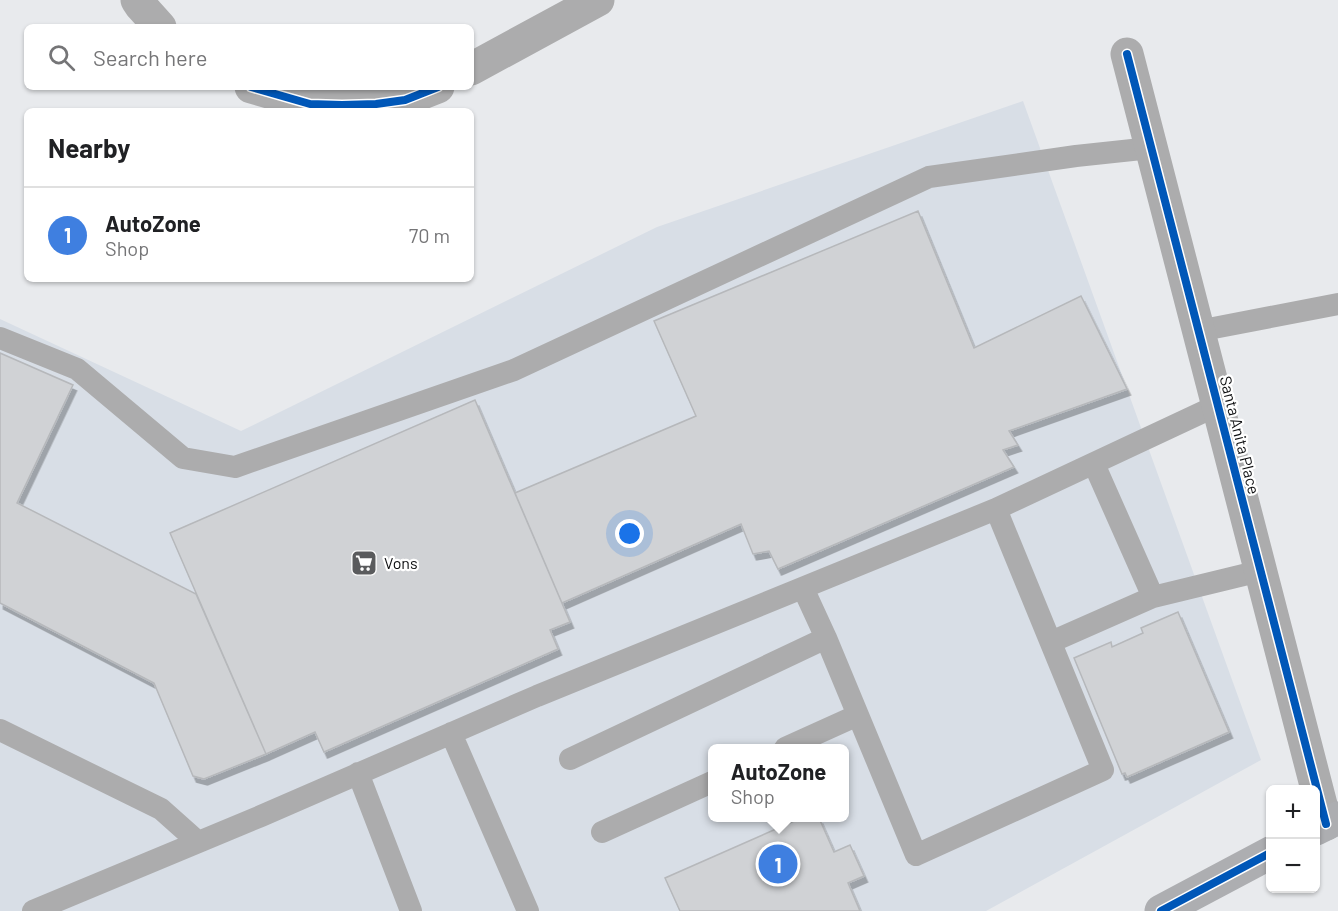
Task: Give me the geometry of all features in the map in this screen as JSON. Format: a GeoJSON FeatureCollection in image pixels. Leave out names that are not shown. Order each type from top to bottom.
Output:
{"type":"FeatureCollection","features":[{"type":"Feature","properties":{"kind":"main road"},"geometry":{"type":"LineString","coordinates":[[1161,911],[1266,855]]}},
{"type":"Feature","properties":{"kind":"street"},"geometry":{"type":"LineString","coordinates":[[137,0],[157,24]]}},
{"type":"Feature","properties":{"kind":"street"},"geometry":{"type":"LineString","coordinates":[[474,67],[598,0]]}},
{"type":"Feature","properties":{"kind":"street","name":"Santa Anita Place"},"geometry":{"type":"LineString","coordinates":[[1127,54],[1326,824]]}},
{"type":"Feature","properties":{"kind":"street"},"geometry":{"type":"LineString","coordinates":[[261,90],[310,104],[342,105],[405,100],[430,90]]}},
{"type":"Feature","properties":{"kind":"lane"},"geometry":{"type":"LineString","coordinates":[[0,338],[77,369],[183,458],[235,467],[513,370],[929,177],[1151,147]]}},
{"type":"Feature","properties":{"kind":"lane"},"geometry":{"type":"LineString","coordinates":[[1198,331],[1338,304]]}},
{"type":"Feature","properties":{"kind":"lane"},"geometry":{"type":"LineString","coordinates":[[33,911],[537,696],[996,509],[1218,405]]}},
{"type":"Feature","properties":{"kind":"lane"},"geometry":{"type":"LineString","coordinates":[[1094,464],[1153,597]]}},
{"type":"Feature","properties":{"kind":"lane"},"geometry":{"type":"LineString","coordinates":[[803,588],[916,855],[1103,770],[996,509]]}},
{"type":"Feature","properties":{"kind":"lane"},"geometry":{"type":"LineString","coordinates":[[1051,642],[1153,597],[1260,571]]}},
{"type":"Feature","properties":{"kind":"lane"},"geometry":{"type":"LineString","coordinates":[[570,759],[826,638]]}},
{"type":"Feature","properties":{"kind":"lane"},"geometry":{"type":"LineString","coordinates":[[794,744],[858,715]]}},
{"type":"Feature","properties":{"kind":"lane"},"geometry":{"type":"LineString","coordinates":[[0,730],[161,809],[198,842]]}},
{"type":"Feature","properties":{"kind":"lane"},"geometry":{"type":"LineString","coordinates":[[452,733],[528,911]]}},
{"type":"Feature","properties":{"kind":"lane"},"geometry":{"type":"LineString","coordinates":[[358,773],[411,911]]}},
{"type":"Feature","properties":{"kind":"lane"},"geometry":{"type":"LineString","coordinates":[[602,832],[708,784]]}},
{"type":"Feature","properties":{"kind":"shaded area"},"geometry":{"type":"Polygon","coordinates":[[[1023,101],[1261,760],[986,911],[0,911],[0,319],[241,431],[657,227],[1023,101]]]}},
{"type":"Feature","properties":{"kind":"building"},"geometry":{"type":"Polygon","coordinates":[[[918,211],[974,348],[1081,296],[1127,389],[1009,431],[1018,445],[1003,450],[1014,467],[778,569],[769,551],[753,554],[741,524],[562,603],[515,493],[696,416],[654,321],[918,211]]]}},
{"type":"Feature","properties":{"kind":"building"},"geometry":{"type":"Polygon","coordinates":[[[0,353],[73,385],[17,503],[196,594],[266,754],[204,779],[193,776],[154,683],[0,603],[0,353]]]}},
{"type":"Feature","properties":{"kind":"building","name":"Vons"},"geometry":{"type":"Polygon","coordinates":[[[475,400],[570,622],[550,630],[558,649],[324,752],[315,732],[266,754],[170,533],[475,400]]]}},
{"type":"Feature","properties":{"kind":"building"},"geometry":{"type":"Polygon","coordinates":[[[1178,612],[1229,732],[1127,777],[1125,773],[1122,774],[1074,658],[1111,642],[1112,647],[1143,633],[1141,628],[1178,612]]]}},
{"type":"Feature","properties":{"kind":"building"},"geometry":{"type":"Polygon","coordinates":[[[792,822],[821,822],[834,852],[850,845],[864,876],[848,883],[860,911],[680,911],[665,878],[792,822]]]}},
{"type":"Feature","properties":{"kind":"cycle path"},"geometry":{"type":"LineString","coordinates":[[1127,54],[1326,824]]}},
{"type":"Feature","properties":{"kind":"cycle path"},"geometry":{"type":"LineString","coordinates":[[261,90],[310,104],[342,105],[405,100],[430,90]]}},
{"type":"Feature","properties":{"kind":"cycle path"},"geometry":{"type":"LineString","coordinates":[[1161,911],[1266,855]]}},
{"type":"Feature","properties":{"kind":"place","name":"Vons"},"geometry":{"type":"Point","coordinates":[364,563]}},
{"type":"Feature","properties":{"kind":"place","name":"AutoZone"},"geometry":{"type":"Point","coordinates":[778,864]}}]}
